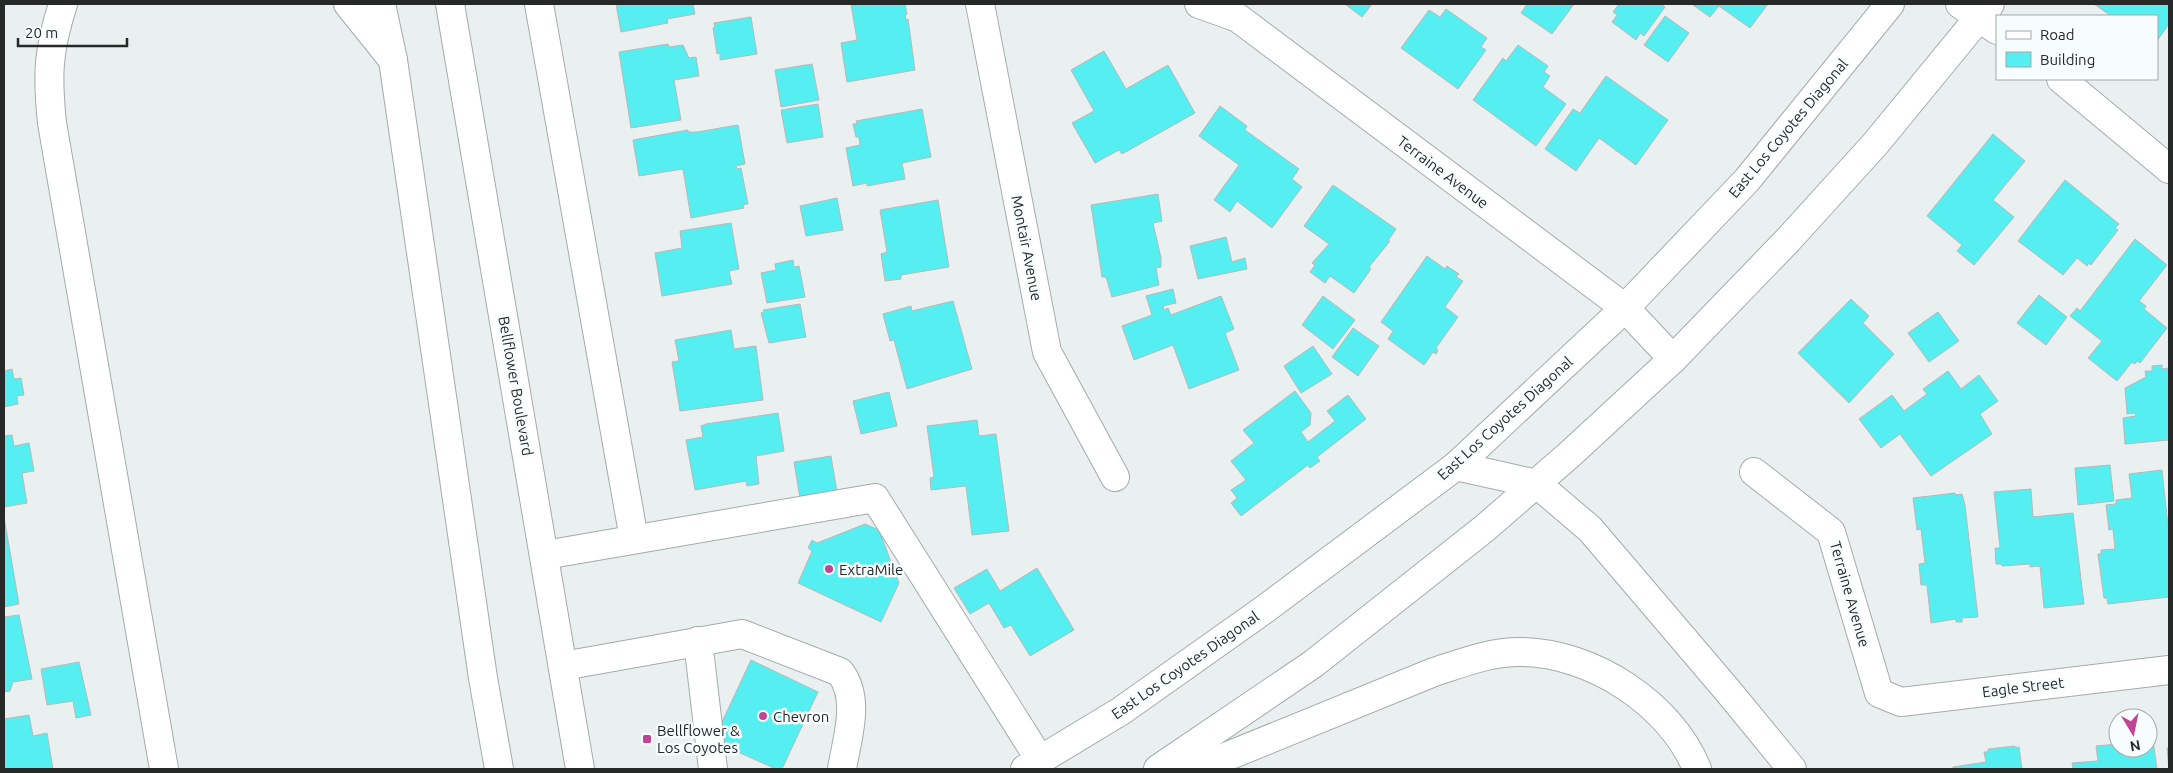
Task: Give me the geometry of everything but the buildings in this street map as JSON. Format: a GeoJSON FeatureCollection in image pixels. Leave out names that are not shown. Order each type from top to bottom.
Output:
{"type":"FeatureCollection","features":[{"type":"Feature","properties":{"kind":"main road"},"geometry":{"type":"LineString","coordinates":[[63,4],[49,54],[47,79],[52,123],[164,769]]}},
{"type":"Feature","properties":{"kind":"main road"},"geometry":{"type":"LineString","coordinates":[[348,4],[393,60]]}},
{"type":"Feature","properties":{"kind":"main road"},"geometry":{"type":"LineString","coordinates":[[381,4],[393,60],[483,678],[499,769]]}},
{"type":"Feature","properties":{"kind":"main road","name":"Bellflower Boulevard"},"geometry":{"type":"LineString","coordinates":[[450,4],[580,769]]}},
{"type":"Feature","properties":{"kind":"main road"},"geometry":{"type":"LineString","coordinates":[[539,4],[634,539]]}},
{"type":"Feature","properties":{"kind":"main road","name":"Montair Avenue"},"geometry":{"type":"LineString","coordinates":[[980,4],[1047,352],[1116,477]]}},
{"type":"Feature","properties":{"kind":"main road","name":"Terraine Avenue"},"geometry":{"type":"LineString","coordinates":[[1199,4],[1238,18],[1625,308],[1673,359]]}},
{"type":"Feature","properties":{"kind":"main road","name":"East Los Coyotes Diagonal"},"geometry":{"type":"LineString","coordinates":[[1032,765],[1121,711],[1265,609],[1456,466],[1625,308],[1747,180],[1890,4]]}},
{"type":"Feature","properties":{"kind":"main road"},"geometry":{"type":"LineString","coordinates":[[1158,769],[1313,664],[1485,528],[1537,484],[1673,359],[1782,247],[1876,143],[1982,14]]}},
{"type":"Feature","properties":{"kind":"main road"},"geometry":{"type":"LineString","coordinates":[[2062,80],[2169,169]]}},
{"type":"Feature","properties":{"kind":"main road"},"geometry":{"type":"LineString","coordinates":[[1456,466],[1537,484],[1590,529],[1792,769]]}},
{"type":"Feature","properties":{"kind":"main road","name":"Terraine Avenue"},"geometry":{"type":"LineString","coordinates":[[1754,472],[1832,532],[1879,693]]}},
{"type":"Feature","properties":{"kind":"main road"},"geometry":{"type":"LineString","coordinates":[[545,555],[874,498],[1032,765]]}},
{"type":"Feature","properties":{"kind":"main road"},"geometry":{"type":"LineString","coordinates":[[563,666],[742,634],[840,672],[848,682],[851,716],[842,769]]}},
{"type":"Feature","properties":{"kind":"main road"},"geometry":{"type":"LineString","coordinates":[[698,641],[713,769]]}},
{"type":"Feature","properties":{"kind":"main road"},"geometry":{"type":"LineString","coordinates":[[1196,769],[1434,672],[1472,659],[1522,652],[1573,660],[1603,672],[1626,686],[1648,704],[1667,724],[1682,742],[1697,769]]}},
{"type":"Feature","properties":{"kind":"main road","name":"Eagle Street"},"geometry":{"type":"LineString","coordinates":[[1879,693],[1901,702],[2169,670]]}},
{"type":"Feature","properties":{"kind":"place","name":"ExtraMile"},"geometry":{"type":"Point","coordinates":[829,569]}},
{"type":"Feature","properties":{"kind":"place","name":"Chevron"},"geometry":{"type":"Point","coordinates":[763,716]}},
{"type":"Feature","properties":{"kind":"place","name":"Bellflower & Los Coyotes"},"geometry":{"type":"Point","coordinates":[647,739]}}]}
